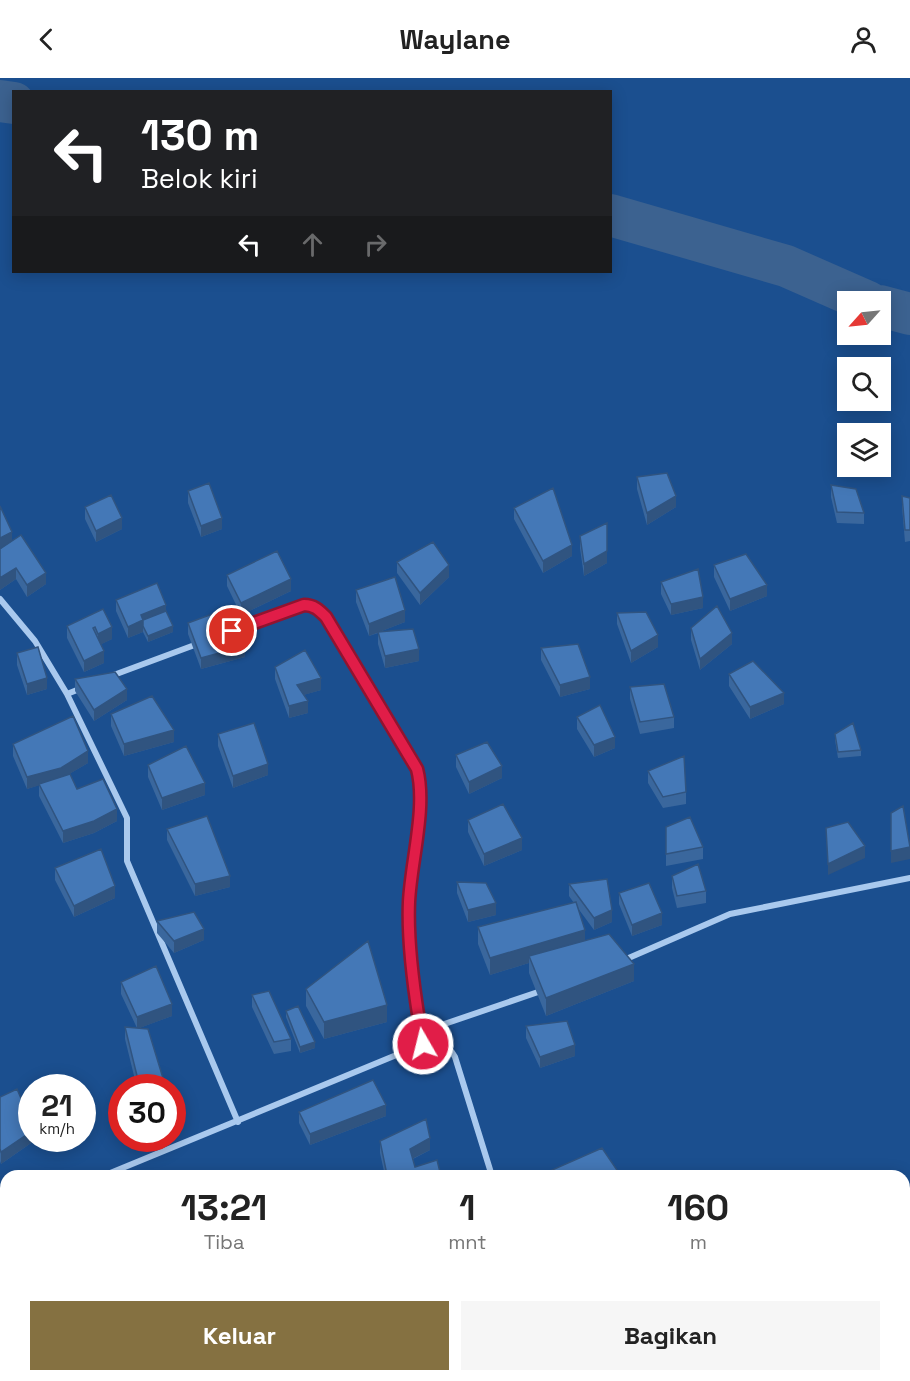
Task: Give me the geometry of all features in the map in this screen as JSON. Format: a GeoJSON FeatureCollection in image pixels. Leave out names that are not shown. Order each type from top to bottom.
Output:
{"type":"FeatureCollection","features":[{"type":"Feature","properties":{"kind":"street"},"geometry":{"type":"LineString","coordinates":[[0,599],[34,640],[67,694],[127,818],[127,861],[238,1122]]}},
{"type":"Feature","properties":{"kind":"street"},"geometry":{"type":"LineString","coordinates":[[228,632],[304,605],[311,605],[319,610],[326,617],[417,769],[421,792],[409,901],[409,925],[423,1044]]}},
{"type":"Feature","properties":{"kind":"street"},"geometry":{"type":"LineString","coordinates":[[103,679],[207,640]]}},
{"type":"Feature","properties":{"kind":"street"},"geometry":{"type":"LineString","coordinates":[[67,694],[93,683]]}},
{"type":"Feature","properties":{"kind":"street"},"geometry":{"type":"LineString","coordinates":[[614,964],[730,914],[910,878]]}},
{"type":"Feature","properties":{"kind":"street"},"geometry":{"type":"LineString","coordinates":[[421,1032],[552,987]]}},
{"type":"Feature","properties":{"kind":"street"},"geometry":{"type":"LineString","coordinates":[[118,1170],[423,1044],[436,1042],[444,1043],[455,1057],[490,1170]]}},
{"type":"Feature","properties":{"kind":"building"},"geometry":{"type":"Polygon","coordinates":[[[667,473],[676,496],[647,513],[637,477],[667,473]]]}},
{"type":"Feature","properties":{"kind":"building"},"geometry":{"type":"Polygon","coordinates":[[[209,483],[222,518],[201,526],[188,491],[209,483]]]}},
{"type":"Feature","properties":{"kind":"building"},"geometry":{"type":"Polygon","coordinates":[[[831,485],[856,489],[864,513],[837,512],[831,485]]]}},
{"type":"Feature","properties":{"kind":"building"},"geometry":{"type":"Polygon","coordinates":[[[553,488],[572,545],[543,561],[514,508],[553,488]]]}},
{"type":"Feature","properties":{"kind":"building"},"geometry":{"type":"Polygon","coordinates":[[[111,495],[122,518],[96,531],[85,507],[111,495]]]}},
{"type":"Feature","properties":{"kind":"building"},"geometry":{"type":"Polygon","coordinates":[[[902,496],[910,498],[910,530],[905,530],[902,496]]]}},
{"type":"Feature","properties":{"kind":"building"},"geometry":{"type":"Polygon","coordinates":[[[0,506],[12,532],[0,538],[0,506]]]}},
{"type":"Feature","properties":{"kind":"building"},"geometry":{"type":"Polygon","coordinates":[[[607,523],[607,551],[584,564],[580,536],[607,523]]]}},
{"type":"Feature","properties":{"kind":"building"},"geometry":{"type":"Polygon","coordinates":[[[21,535],[46,573],[27,585],[16,568],[0,578],[0,549],[21,535]]]}},
{"type":"Feature","properties":{"kind":"building"},"geometry":{"type":"Polygon","coordinates":[[[433,542],[449,565],[420,593],[397,562],[433,542]]]}},
{"type":"Feature","properties":{"kind":"building"},"geometry":{"type":"Polygon","coordinates":[[[277,551],[291,579],[241,603],[227,575],[277,551]]]}},
{"type":"Feature","properties":{"kind":"building"},"geometry":{"type":"Polygon","coordinates":[[[746,554],[767,585],[730,599],[714,565],[746,554]]]}},
{"type":"Feature","properties":{"kind":"building"},"geometry":{"type":"Polygon","coordinates":[[[698,569],[703,597],[671,604],[661,582],[698,569]]]}},
{"type":"Feature","properties":{"kind":"building"},"geometry":{"type":"Polygon","coordinates":[[[395,577],[405,610],[369,624],[356,590],[395,577]]]}},
{"type":"Feature","properties":{"kind":"building"},"geometry":{"type":"Polygon","coordinates":[[[157,583],[166,605],[141,615],[143,620],[128,627],[116,600],[157,583]]]}},
{"type":"Feature","properties":{"kind":"building"},"geometry":{"type":"Polygon","coordinates":[[[234,606],[245,646],[201,658],[188,623],[234,606]]]}},
{"type":"Feature","properties":{"kind":"building"},"geometry":{"type":"Polygon","coordinates":[[[717,606],[732,633],[700,659],[691,628],[717,606]]]}},
{"type":"Feature","properties":{"kind":"building"},"geometry":{"type":"Polygon","coordinates":[[[103,609],[112,627],[98,634],[95,627],[93,628],[104,651],[84,661],[67,626],[103,609]]]}},
{"type":"Feature","properties":{"kind":"building"},"geometry":{"type":"Polygon","coordinates":[[[166,611],[173,626],[148,636],[143,620],[166,611]]]}},
{"type":"Feature","properties":{"kind":"building"},"geometry":{"type":"Polygon","coordinates":[[[646,612],[658,635],[631,651],[617,613],[646,612]]]}},
{"type":"Feature","properties":{"kind":"building"},"geometry":{"type":"Polygon","coordinates":[[[413,629],[419,649],[385,656],[378,632],[413,629]]]}},
{"type":"Feature","properties":{"kind":"building"},"geometry":{"type":"Polygon","coordinates":[[[578,644],[590,677],[560,685],[541,648],[578,644]]]}},
{"type":"Feature","properties":{"kind":"building"},"geometry":{"type":"Polygon","coordinates":[[[38,647],[47,678],[27,684],[17,653],[38,647]]]}},
{"type":"Feature","properties":{"kind":"building"},"geometry":{"type":"Polygon","coordinates":[[[305,650],[321,678],[297,685],[308,701],[289,706],[275,667],[305,650]]]}},
{"type":"Feature","properties":{"kind":"building"},"geometry":{"type":"Polygon","coordinates":[[[753,661],[784,693],[750,707],[729,674],[753,661]]]}},
{"type":"Feature","properties":{"kind":"building"},"geometry":{"type":"Polygon","coordinates":[[[115,672],[127,689],[94,710],[75,679],[115,672]]]}},
{"type":"Feature","properties":{"kind":"building"},"geometry":{"type":"Polygon","coordinates":[[[664,684],[674,717],[640,722],[630,687],[664,684]]]}},
{"type":"Feature","properties":{"kind":"building"},"geometry":{"type":"Polygon","coordinates":[[[152,696],[174,730],[124,744],[111,714],[152,696]]]}},
{"type":"Feature","properties":{"kind":"building"},"geometry":{"type":"Polygon","coordinates":[[[600,705],[615,737],[594,745],[577,717],[600,705]]]}},
{"type":"Feature","properties":{"kind":"building"},"geometry":{"type":"Polygon","coordinates":[[[73,716],[88,751],[61,768],[27,777],[13,744],[73,716]]]}},
{"type":"Feature","properties":{"kind":"building"},"geometry":{"type":"Polygon","coordinates":[[[254,723],[268,764],[233,776],[218,734],[254,723]]]}},
{"type":"Feature","properties":{"kind":"building"},"geometry":{"type":"Polygon","coordinates":[[[853,723],[861,750],[838,752],[835,734],[853,723]]]}},
{"type":"Feature","properties":{"kind":"building"},"geometry":{"type":"Polygon","coordinates":[[[487,742],[502,766],[469,782],[456,755],[487,742]]]}},
{"type":"Feature","properties":{"kind":"building"},"geometry":{"type":"Polygon","coordinates":[[[186,746],[205,783],[162,798],[148,765],[186,746]]]}},
{"type":"Feature","properties":{"kind":"building"},"geometry":{"type":"Polygon","coordinates":[[[684,756],[686,792],[663,797],[648,771],[684,756]]]}},
{"type":"Feature","properties":{"kind":"building"},"geometry":{"type":"Polygon","coordinates":[[[70,774],[77,789],[103,779],[117,809],[94,821],[63,831],[39,784],[70,774]]]}},
{"type":"Feature","properties":{"kind":"building"},"geometry":{"type":"Polygon","coordinates":[[[503,804],[522,838],[484,854],[468,820],[503,804]]]}},
{"type":"Feature","properties":{"kind":"building"},"geometry":{"type":"Polygon","coordinates":[[[903,806],[910,847],[891,851],[891,813],[903,806]]]}},
{"type":"Feature","properties":{"kind":"building"},"geometry":{"type":"Polygon","coordinates":[[[207,816],[230,876],[195,884],[167,829],[207,816]]]}},
{"type":"Feature","properties":{"kind":"building"},"geometry":{"type":"Polygon","coordinates":[[[690,817],[703,847],[666,854],[666,827],[690,817]]]}},
{"type":"Feature","properties":{"kind":"building"},"geometry":{"type":"Polygon","coordinates":[[[848,822],[865,846],[828,864],[826,828],[848,822]]]}},
{"type":"Feature","properties":{"kind":"building"},"geometry":{"type":"Polygon","coordinates":[[[101,849],[115,886],[74,906],[55,868],[101,849]]]}},
{"type":"Feature","properties":{"kind":"building"},"geometry":{"type":"Polygon","coordinates":[[[698,864],[706,891],[677,896],[672,876],[698,864]]]}},
{"type":"Feature","properties":{"kind":"building"},"geometry":{"type":"Polygon","coordinates":[[[607,879],[612,910],[594,918],[569,884],[607,879]]]}},
{"type":"Feature","properties":{"kind":"building"},"geometry":{"type":"Polygon","coordinates":[[[457,882],[486,883],[496,903],[468,910],[457,882]]]}},
{"type":"Feature","properties":{"kind":"building"},"geometry":{"type":"Polygon","coordinates":[[[649,883],[662,913],[632,925],[619,893],[649,883]]]}},
{"type":"Feature","properties":{"kind":"building"},"geometry":{"type":"Polygon","coordinates":[[[576,902],[585,930],[490,958],[478,927],[576,902]]]}},
{"type":"Feature","properties":{"kind":"building"},"geometry":{"type":"Polygon","coordinates":[[[194,912],[204,929],[174,941],[157,921],[194,912]]]}},
{"type":"Feature","properties":{"kind":"building"},"geometry":{"type":"Polygon","coordinates":[[[609,934],[634,964],[546,998],[529,956],[609,934]]]}},
{"type":"Feature","properties":{"kind":"building"},"geometry":{"type":"Polygon","coordinates":[[[368,941],[387,1005],[324,1022],[306,989],[368,941]]]}},
{"type":"Feature","properties":{"kind":"building"},"geometry":{"type":"Polygon","coordinates":[[[156,966],[172,1004],[137,1017],[121,982],[156,966]]]}},
{"type":"Feature","properties":{"kind":"building"},"geometry":{"type":"Polygon","coordinates":[[[269,991],[291,1039],[274,1042],[252,995],[269,991]]]}},
{"type":"Feature","properties":{"kind":"building"},"geometry":{"type":"Polygon","coordinates":[[[298,1006],[315,1042],[300,1047],[286,1011],[298,1006]]]}},
{"type":"Feature","properties":{"kind":"building"},"geometry":{"type":"Polygon","coordinates":[[[567,1021],[575,1045],[540,1057],[526,1026],[567,1021]]]}},
{"type":"Feature","properties":{"kind":"building"},"geometry":{"type":"Polygon","coordinates":[[[125,1027],[148,1029],[162,1074],[137,1074],[125,1027]]]}},
{"type":"Feature","properties":{"kind":"building"},"geometry":{"type":"Polygon","coordinates":[[[373,1080],[386,1105],[310,1134],[299,1112],[373,1080]]]}},
{"type":"Feature","properties":{"kind":"building"},"geometry":{"type":"Polygon","coordinates":[[[17,1089],[18,1091],[18,1140],[1,1152],[0,1149],[0,1097],[17,1089]]]}},
{"type":"Feature","properties":{"kind":"building"},"geometry":{"type":"Polygon","coordinates":[[[426,1119],[430,1138],[410,1149],[415,1167],[437,1160],[440,1170],[386,1170],[380,1141],[426,1119]]]}},
{"type":"Feature","properties":{"kind":"building"},"geometry":{"type":"Polygon","coordinates":[[[602,1148],[617,1170],[552,1170],[602,1148]]]}},
{"type":"Feature","properties":{"kind":"waterway"},"geometry":{"type":"LineString","coordinates":[[0,101],[12,103]]}},
{"type":"Feature","properties":{"kind":"waterway"},"geometry":{"type":"LineString","coordinates":[[612,216],[786,266],[843,291]]}},
{"type":"Feature","properties":{"kind":"waterway"},"geometry":{"type":"LineString","coordinates":[[891,309],[910,314]]}},
{"type":"Feature","properties":{"kind":"route"},"geometry":{"type":"LineString","coordinates":[[232,631],[304,605],[311,605],[319,610],[326,617],[417,769],[421,792],[409,901],[409,925],[423,1044]]}}]}
